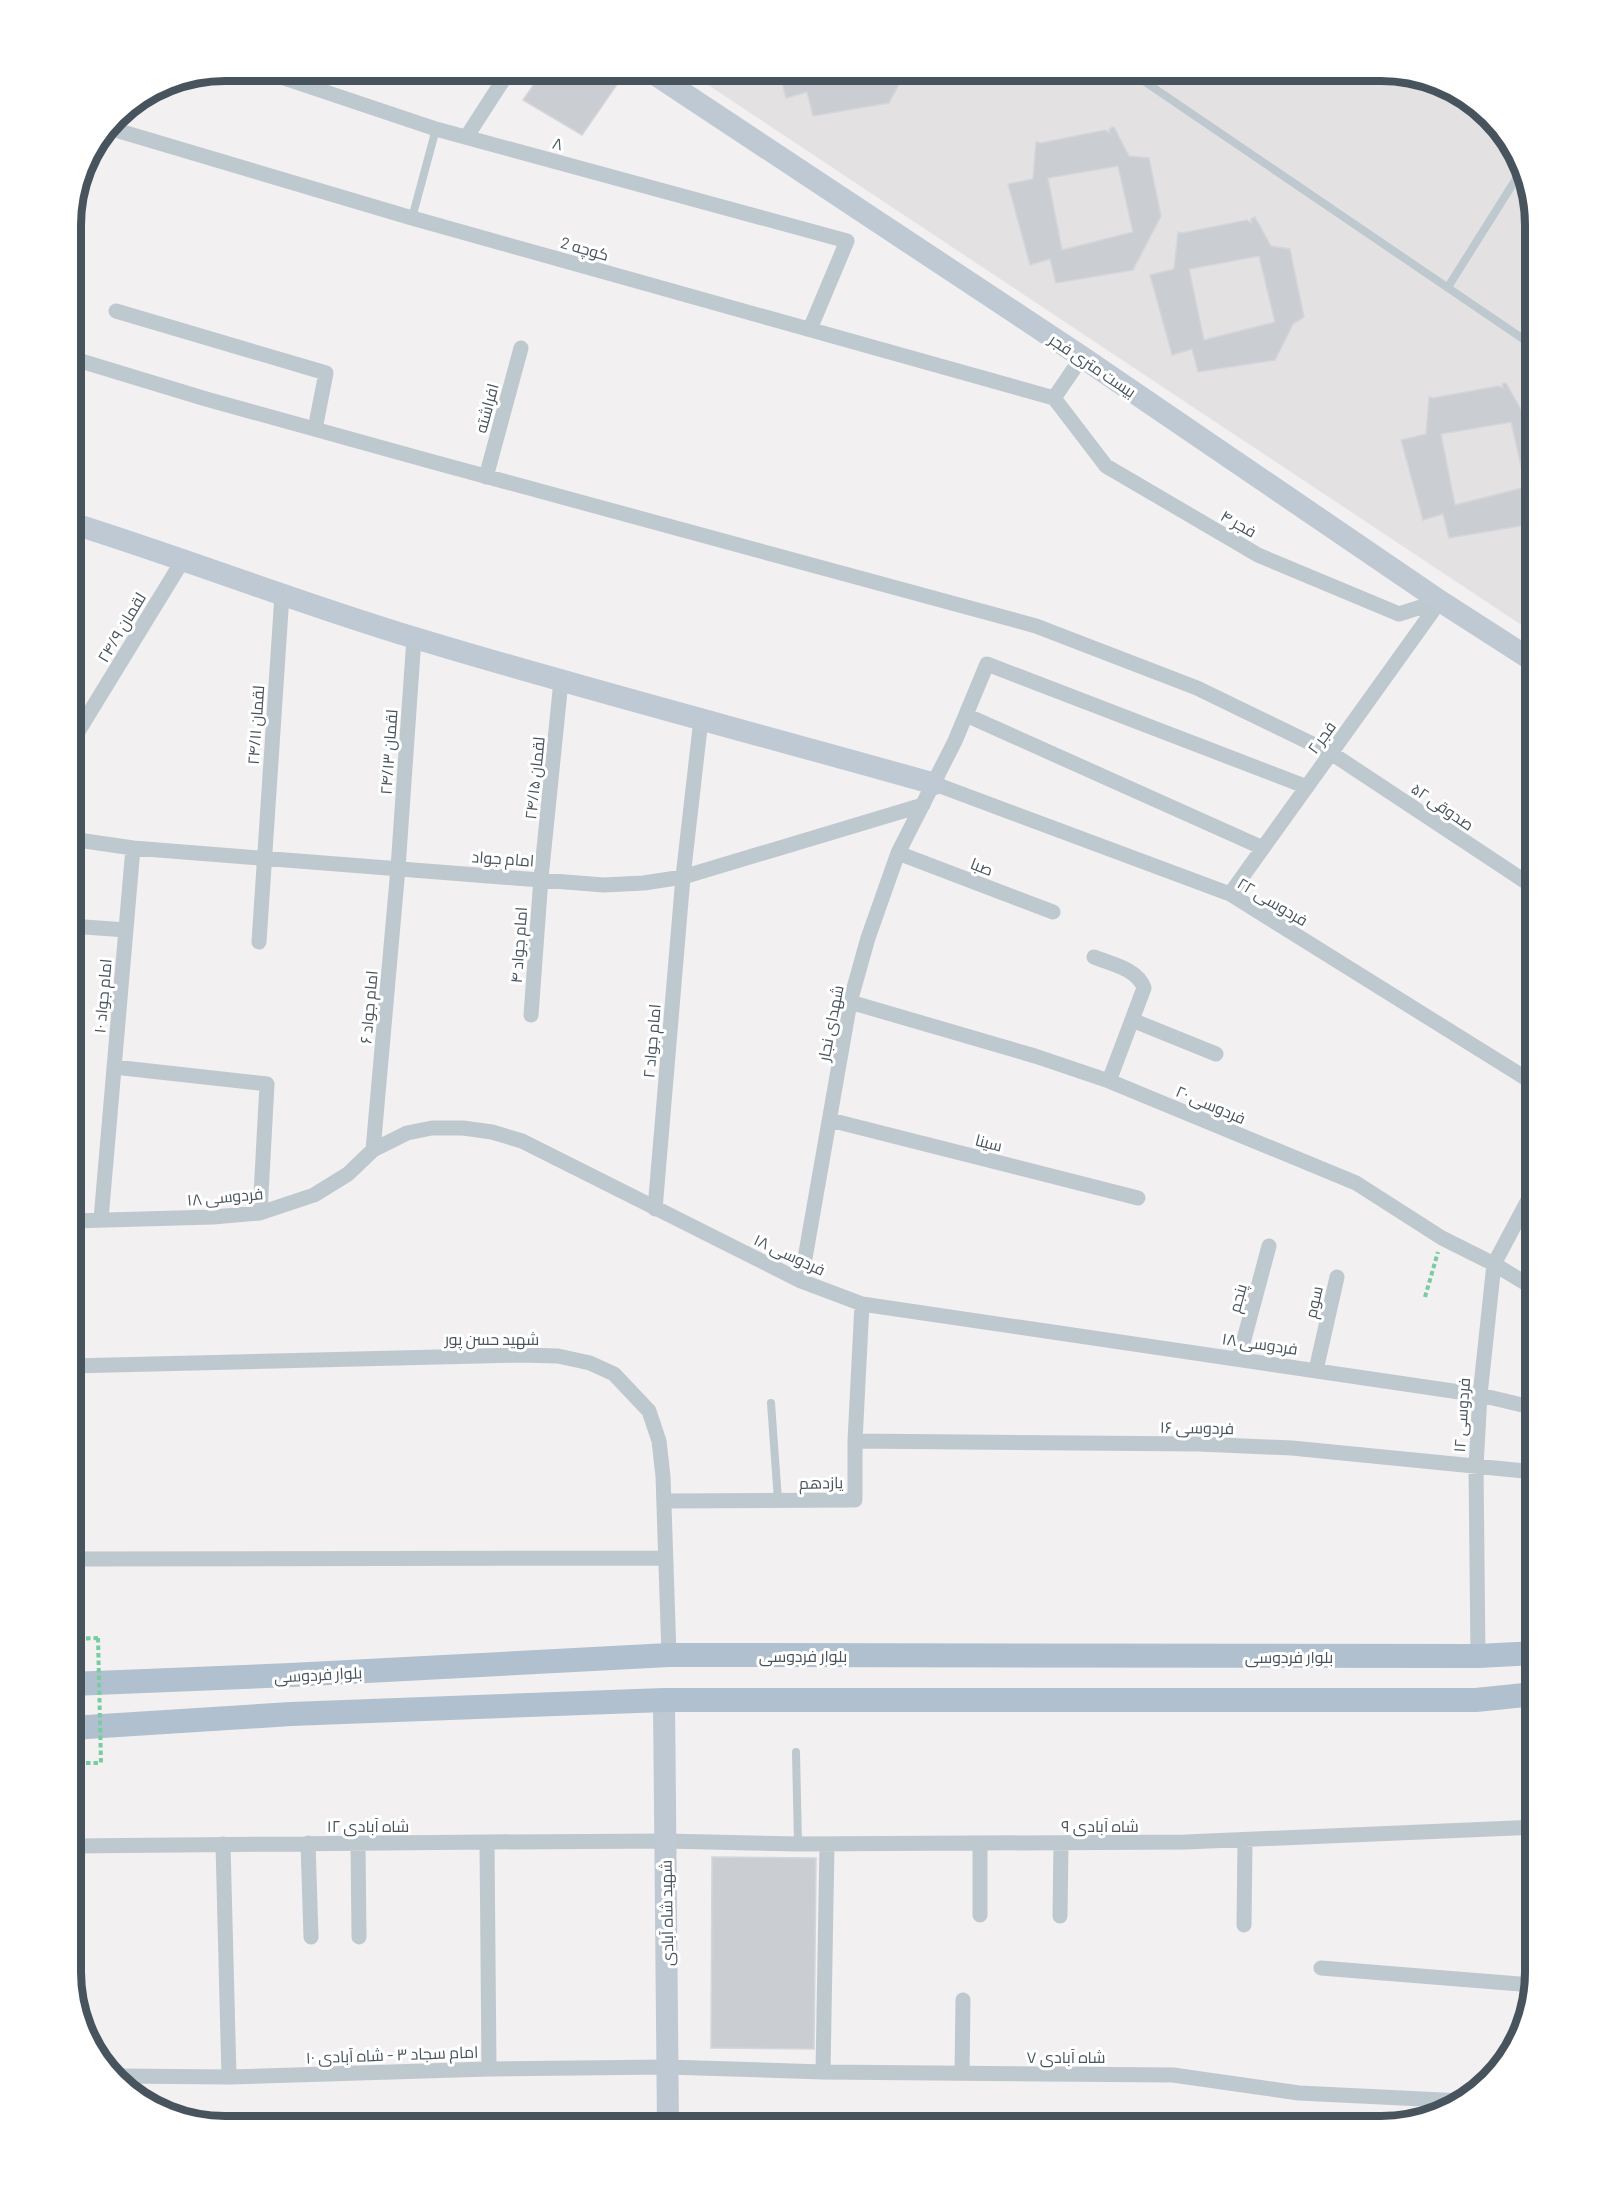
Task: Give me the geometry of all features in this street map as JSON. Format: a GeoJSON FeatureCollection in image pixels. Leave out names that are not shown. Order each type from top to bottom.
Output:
{"type":"FeatureCollection","features":[{"type":"Feature","properties":{"kind":"main road"},"geometry":{"type":"LineString","coordinates":[[1511,1655],[1525,1654]]}},
{"type":"Feature","properties":{"kind":"main road","name":"بلوار فردوسی"},"geometry":{"type":"LineString","coordinates":[[81,1683],[669,1655],[1511,1655]]}},
{"type":"Feature","properties":{"kind":"main road"},"geometry":{"type":"LineString","coordinates":[[81,1727],[291,1714],[664,1700],[1476,1700],[1525,1697]]}},
{"type":"Feature","properties":{"kind":"street","name":"۸"},"geometry":{"type":"LineString","coordinates":[[296,81],[436,129],[847,241],[810,329]]}},
{"type":"Feature","properties":{"kind":"street"},"geometry":{"type":"LineString","coordinates":[[314,81],[334,94]]}},
{"type":"Feature","properties":{"kind":"street"},"geometry":{"type":"LineString","coordinates":[[467,136],[503,81]]}},
{"type":"Feature","properties":{"kind":"street","name":"بیست متری فجر"},"geometry":{"type":"LineString","coordinates":[[665,81],[1082,357],[1440,600],[1525,655]]}},
{"type":"Feature","properties":{"kind":"street","name":"کوچه 2"},"geometry":{"type":"LineString","coordinates":[[117,130],[412,218],[1054,398]]}},
{"type":"Feature","properties":{"kind":"street"},"geometry":{"type":"LineString","coordinates":[[116,311],[326,373],[315,429]]}},
{"type":"Feature","properties":{"kind":"street","name":"افراشته"},"geometry":{"type":"LineString","coordinates":[[486,477],[521,348]]}},
{"type":"Feature","properties":{"kind":"street"},"geometry":{"type":"LineString","coordinates":[[1054,398],[1082,357]]}},
{"type":"Feature","properties":{"kind":"street","name":"صدوقی ۵۲"},"geometry":{"type":"LineString","coordinates":[[81,361],[486,477],[1036,626],[1197,688],[1331,753],[1525,881]]}},
{"type":"Feature","properties":{"kind":"street","name":"فجر ۴"},"geometry":{"type":"LineString","coordinates":[[1054,398],[1106,466],[1258,555],[1399,614],[1440,600]]}},
{"type":"Feature","properties":{"kind":"street"},"geometry":{"type":"LineString","coordinates":[[81,526],[414,638],[935,784]]}},
{"type":"Feature","properties":{"kind":"street","name":"لقمان ۲۴/۹"},"geometry":{"type":"LineString","coordinates":[[81,727],[183,560]]}},
{"type":"Feature","properties":{"kind":"street","name":"لقمان ۲۴/۱۱"},"geometry":{"type":"LineString","coordinates":[[259,942],[282,595]]}},
{"type":"Feature","properties":{"kind":"street","name":"فجر ۲"},"geometry":{"type":"LineString","coordinates":[[1230,894],[1440,600]]}},
{"type":"Feature","properties":{"kind":"street","name":"لقمان ۲۴/۱۳"},"geometry":{"type":"LineString","coordinates":[[398,868],[414,638]]}},
{"type":"Feature","properties":{"kind":"street","name":"شهدای نجار"},"geometry":{"type":"LineString","coordinates":[[801,1281],[850,1002],[868,938],[898,853],[935,784],[987,664],[1307,787]]}},
{"type":"Feature","properties":{"kind":"street","name":"لقمان ۲۴/۱۵"},"geometry":{"type":"LineString","coordinates":[[541,879],[561,681]]}},
{"type":"Feature","properties":{"kind":"street"},"geometry":{"type":"LineString","coordinates":[[966,715],[1263,848]]}},
{"type":"Feature","properties":{"kind":"street","name":"امام جواد ۲"},"geometry":{"type":"LineString","coordinates":[[655,1209],[683,877],[701,719]]}},
{"type":"Feature","properties":{"kind":"street","name":"فردوسی ۲۲"},"geometry":{"type":"LineString","coordinates":[[935,784],[1230,894],[1525,1077]]}},
{"type":"Feature","properties":{"kind":"street","name":"امام جواد"},"geometry":{"type":"LineString","coordinates":[[81,840],[133,848],[604,885],[683,877],[922,805]]}},
{"type":"Feature","properties":{"kind":"street","name":"امام جواد ۱۰"},"geometry":{"type":"LineString","coordinates":[[101,1219],[133,848]]}},
{"type":"Feature","properties":{"kind":"street","name":"صبا"},"geometry":{"type":"LineString","coordinates":[[898,853],[1053,912]]}},
{"type":"Feature","properties":{"kind":"street","name":"امام جواد ۶"},"geometry":{"type":"LineString","coordinates":[[373,1150],[398,868]]}},
{"type":"Feature","properties":{"kind":"street","name":"امام جواد ۴"},"geometry":{"type":"LineString","coordinates":[[531,1015],[541,879]]}},
{"type":"Feature","properties":{"kind":"street"},"geometry":{"type":"LineString","coordinates":[[81,927],[126,930]]}},
{"type":"Feature","properties":{"kind":"street"},"geometry":{"type":"LineString","coordinates":[[1094,957],[1136,975],[1142,980],[1144,988],[1110,1081]]}},
{"type":"Feature","properties":{"kind":"street","name":"فردوسی ۲۰"},"geometry":{"type":"LineString","coordinates":[[850,1002],[1045,1059],[1110,1081],[1356,1183],[1442,1238],[1525,1282]]}},
{"type":"Feature","properties":{"kind":"street"},"geometry":{"type":"LineString","coordinates":[[1132,1020],[1216,1054]]}},
{"type":"Feature","properties":{"kind":"street"},"geometry":{"type":"LineString","coordinates":[[114,1067],[267,1084],[260,1213]]}},
{"type":"Feature","properties":{"kind":"street","name":"سینا"},"geometry":{"type":"LineString","coordinates":[[830,1120],[1138,1198]]}},
{"type":"Feature","properties":{"kind":"street","name":"فردوسی ۱۸"},"geometry":{"type":"LineString","coordinates":[[81,1220],[213,1217],[260,1213],[314,1195],[348,1174],[373,1150],[407,1133],[432,1128],[463,1128],[492,1132],[522,1141],[801,1281],[862,1304],[1239,1358],[1480,1395],[1525,1405]]}},
{"type":"Feature","properties":{"kind":"street","name":"فردوسی ۱۲"},"geometry":{"type":"LineString","coordinates":[[1478,1656],[1476,1466],[1480,1395],[1494,1264],[1525,1207]]}},
{"type":"Feature","properties":{"kind":"street","name":"پنجم"},"geometry":{"type":"LineString","coordinates":[[1239,1358],[1269,1246]]}},
{"type":"Feature","properties":{"kind":"street","name":"سوم"},"geometry":{"type":"LineString","coordinates":[[1316,1370],[1337,1277]]}},
{"type":"Feature","properties":{"kind":"street","name":"یازدهم"},"geometry":{"type":"LineString","coordinates":[[664,1501],[855,1500],[855,1442],[862,1304]]}},
{"type":"Feature","properties":{"kind":"street","name":"شهید حسن پور"},"geometry":{"type":"LineString","coordinates":[[81,1366],[521,1355],[558,1356],[590,1363],[614,1374],[649,1411],[659,1440],[664,1501],[669,1655]]}},
{"type":"Feature","properties":{"kind":"street","name":"فردوسی ۱۶"},"geometry":{"type":"LineString","coordinates":[[855,1442],[1198,1444],[1292,1448],[1525,1471]]}},
{"type":"Feature","properties":{"kind":"street"},"geometry":{"type":"LineString","coordinates":[[81,1559],[665,1558]]}},
{"type":"Feature","properties":{"kind":"street","name":"بلوار فردوسی"},"geometry":{"type":"LineString","coordinates":[[1511,1655],[1525,1651]]}},
{"type":"Feature","properties":{"kind":"street","name":"شهید شاه آبادی"},"geometry":{"type":"LineString","coordinates":[[664,1700],[668,2116]]}},
{"type":"Feature","properties":{"kind":"street","name":"شاه آبادی ۹"},"geometry":{"type":"LineString","coordinates":[[665,1841],[798,1844],[1061,1843],[1245,1840],[1525,1827]]}},
{"type":"Feature","properties":{"kind":"street"},"geometry":{"type":"LineString","coordinates":[[1244,1925],[1245,1840]]}},
{"type":"Feature","properties":{"kind":"street","name":"شاه آبادی ۱۲"},"geometry":{"type":"LineString","coordinates":[[81,1846],[665,1841]]}},
{"type":"Feature","properties":{"kind":"street"},"geometry":{"type":"LineString","coordinates":[[488,1842],[489,2069]]}},
{"type":"Feature","properties":{"kind":"street"},"geometry":{"type":"LineString","coordinates":[[308,1843],[311,1937]]}},
{"type":"Feature","properties":{"kind":"street"},"geometry":{"type":"LineString","coordinates":[[358,1843],[359,1937]]}},
{"type":"Feature","properties":{"kind":"street"},"geometry":{"type":"LineString","coordinates":[[1060,1916],[1061,1843]]}},
{"type":"Feature","properties":{"kind":"street"},"geometry":{"type":"LineString","coordinates":[[223,1844],[229,2077]]}},
{"type":"Feature","properties":{"kind":"street"},"geometry":{"type":"LineString","coordinates":[[824,2072],[827,1844]]}},
{"type":"Feature","properties":{"kind":"street"},"geometry":{"type":"LineString","coordinates":[[980,1844],[980,1915]]}},
{"type":"Feature","properties":{"kind":"street"},"geometry":{"type":"LineString","coordinates":[[1321,1968],[1524,1984]]}},
{"type":"Feature","properties":{"kind":"street"},"geometry":{"type":"LineString","coordinates":[[962,2073],[963,2000]]}},
{"type":"Feature","properties":{"kind":"street","name":"امام سجاد ۳ - شاه آبادی ۱۰"},"geometry":{"type":"LineString","coordinates":[[125,2076],[229,2077],[489,2069],[667,2067]]}},
{"type":"Feature","properties":{"kind":"street","name":"شاه آبادی ۷"},"geometry":{"type":"LineString","coordinates":[[667,2067],[824,2072],[1173,2075],[1299,2093],[1446,2100]]}},
{"type":"Feature","properties":{"kind":"lane"},"geometry":{"type":"LineString","coordinates":[[1144,81],[1525,340]]}},
{"type":"Feature","properties":{"kind":"lane"},"geometry":{"type":"LineString","coordinates":[[412,218],[436,129]]}},
{"type":"Feature","properties":{"kind":"lane"},"geometry":{"type":"LineString","coordinates":[[1448,287],[1517,178]]}},
{"type":"Feature","properties":{"kind":"lane"},"geometry":{"type":"LineString","coordinates":[[771,1403],[778,1500]]}},
{"type":"Feature","properties":{"kind":"lane"},"geometry":{"type":"LineString","coordinates":[[796,1752],[798,1844]]}},
{"type":"Feature","properties":{"kind":"path"},"geometry":{"type":"LineString","coordinates":[[1425,1298],[1442,1238]]}},
{"type":"Feature","properties":{"kind":"path"},"geometry":{"type":"LineString","coordinates":[[81,1638],[98,1638],[101,1763],[81,1763]]}},
{"type":"Feature","properties":{"kind":"shaded area"},"geometry":{"type":"Polygon","coordinates":[[[702,81],[1390,81],[1427,89],[1461,105],[1483,123],[1506,153],[1520,188],[1524,207],[1525,627],[702,81]]]}},
{"type":"Feature","properties":{"kind":"building"},"geometry":{"type":"Polygon","coordinates":[[[536,81],[615,81],[618,83],[582,135],[523,100],[536,81]]]}},
{"type":"Feature","properties":{"kind":"building"},"geometry":{"type":"Polygon","coordinates":[[[782,81],[818,81],[818,83],[826,81],[901,81],[889,103],[813,116],[807,92],[786,98],[782,81]]]}},
{"type":"Feature","properties":{"kind":"building"},"geometry":{"type":"Polygon","coordinates":[[[1114,127],[1129,156],[1149,158],[1161,216],[1133,270],[1056,283],[1050,259],[1030,265],[1008,184],[1033,179],[1036,142],[1041,143],[1105,130],[1110,133],[1109,129],[1114,127]],[[1118,166],[1048,178],[1062,250],[1133,232],[1118,166]]]}},
{"type":"Feature","properties":{"kind":"building"},"geometry":{"type":"Polygon","coordinates":[[[1255,217],[1271,246],[1290,249],[1304,317],[1293,324],[1275,360],[1198,372],[1192,349],[1172,355],[1150,275],[1174,269],[1178,232],[1247,220],[1251,223],[1251,219],[1255,217]],[[1259,256],[1189,269],[1204,340],[1275,322],[1259,256]]]}},
{"type":"Feature","properties":{"kind":"building"},"geometry":{"type":"Polygon","coordinates":[[[1506,383],[1522,411],[1525,411],[1525,483],[1511,422],[1441,434],[1455,505],[1525,487],[1525,525],[1449,538],[1443,514],[1423,520],[1401,440],[1426,434],[1429,397],[1498,386],[1503,388],[1502,384],[1506,383]]]}},
{"type":"Feature","properties":{"kind":"building"},"geometry":{"type":"Polygon","coordinates":[[[712,1857],[816,1858],[814,2049],[711,2048],[712,1857]]]}}]}
